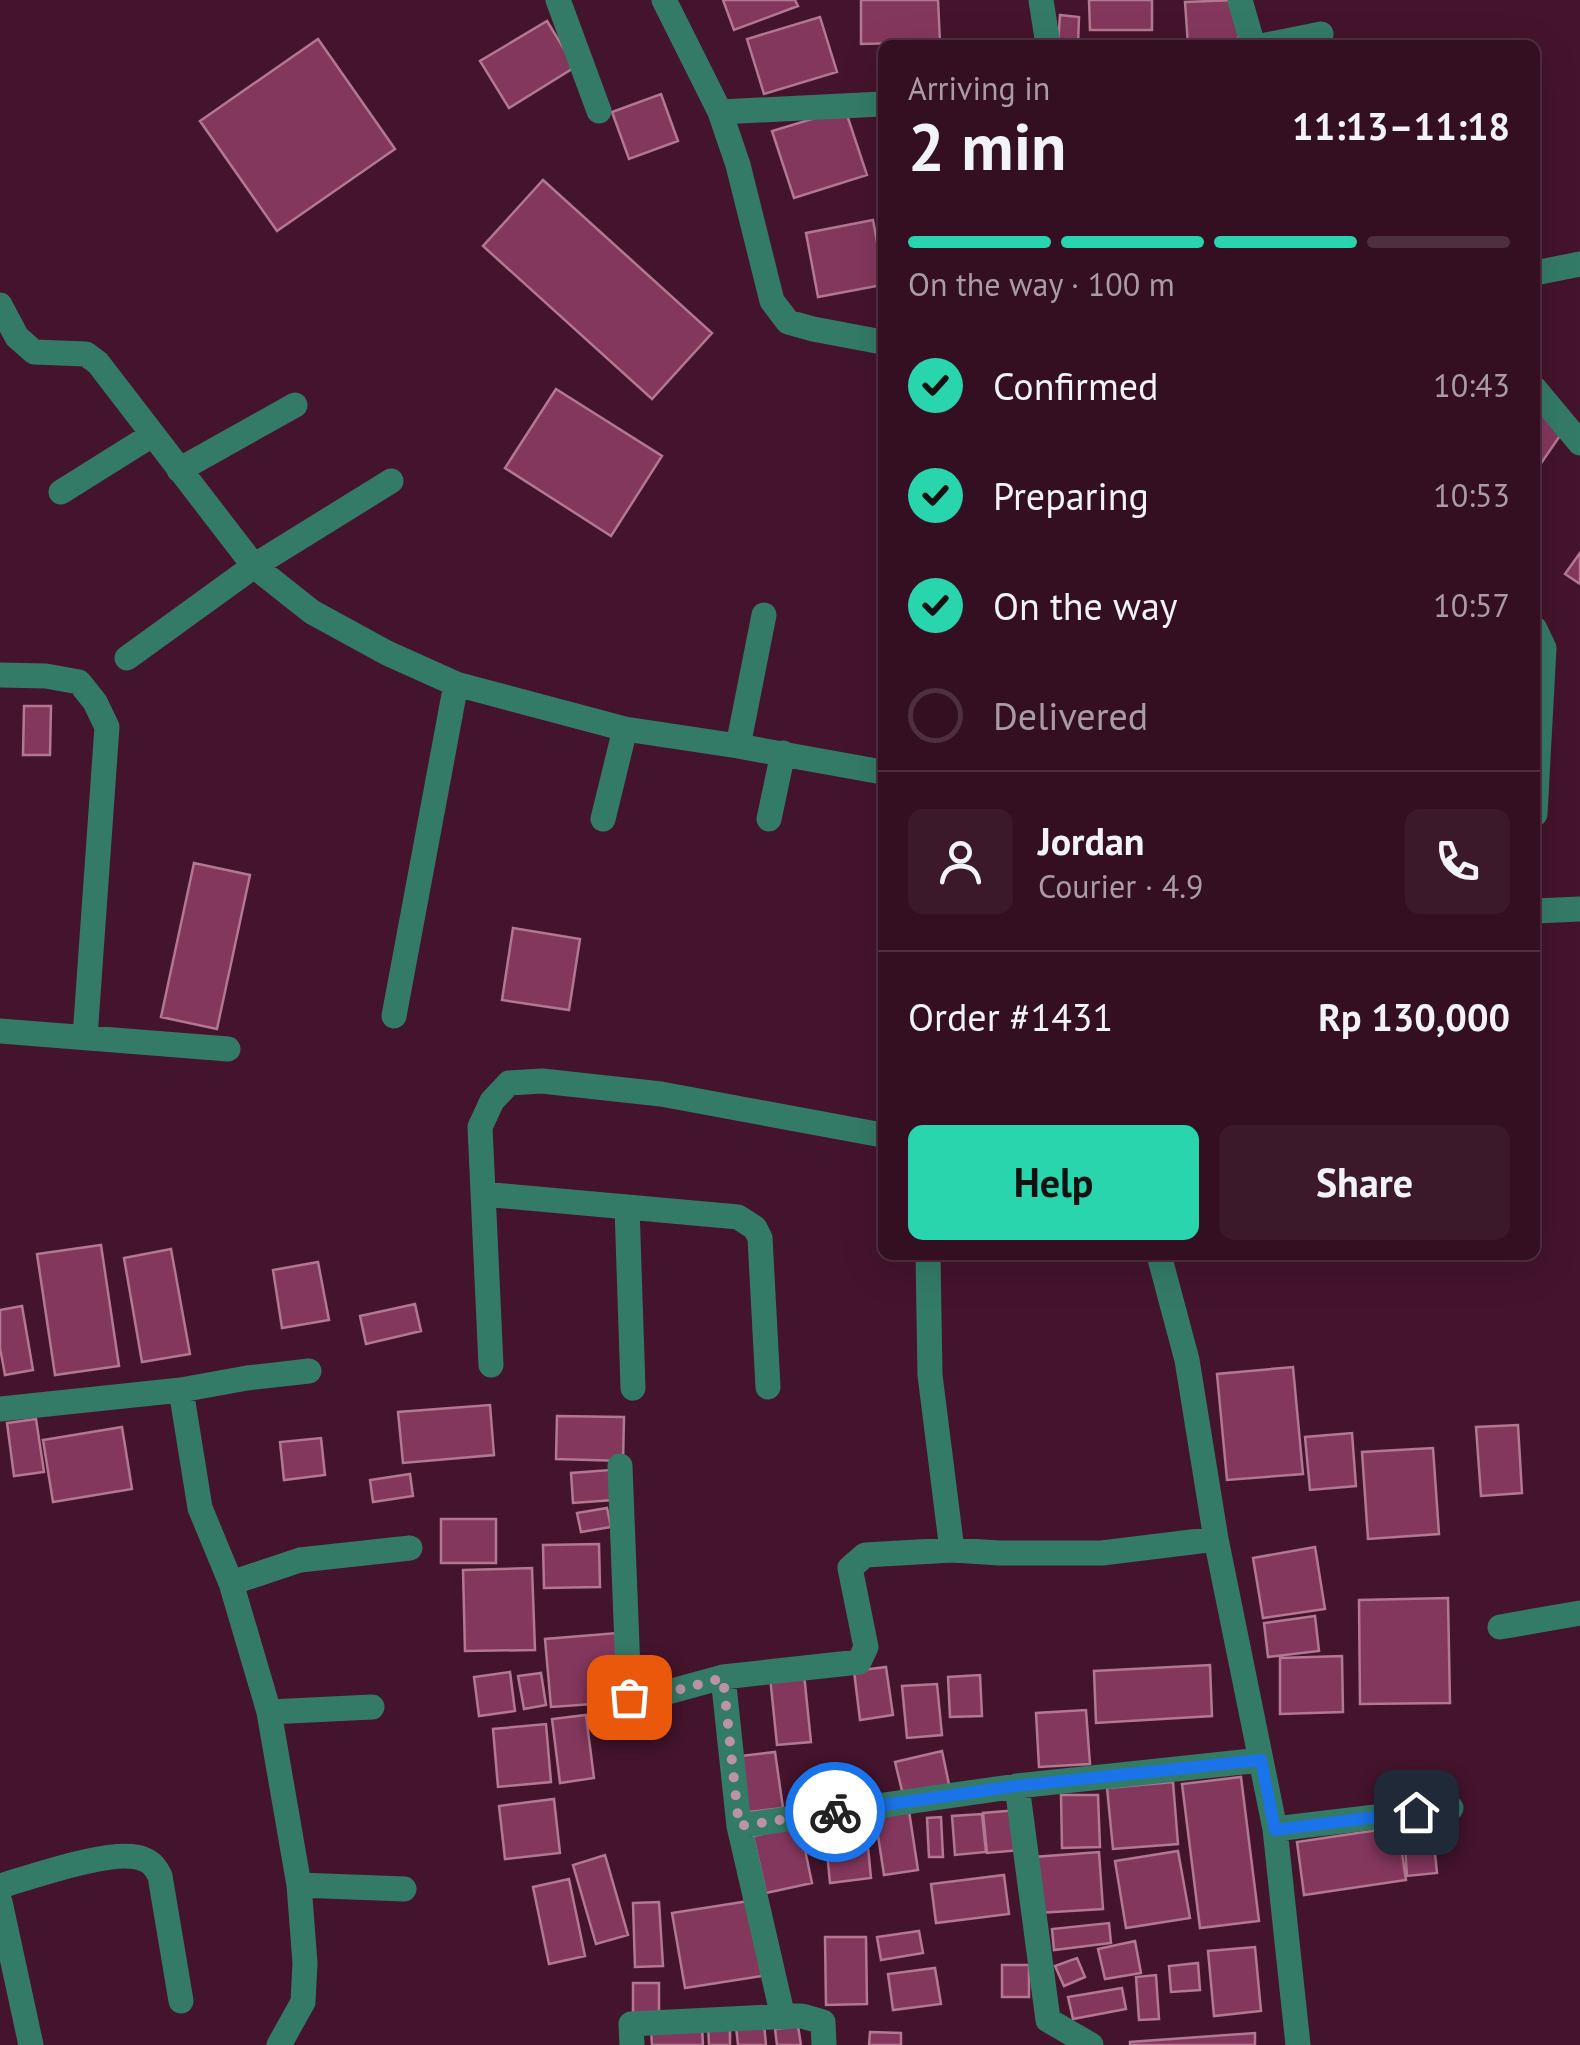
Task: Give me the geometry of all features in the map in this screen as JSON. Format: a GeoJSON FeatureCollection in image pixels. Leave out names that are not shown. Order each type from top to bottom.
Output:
{"type":"FeatureCollection","features":[{"type":"Feature","properties":{"kind":"street"},"geometry":{"type":"LineString","coordinates":[[558,0],[599,111]]}},
{"type":"Feature","properties":{"kind":"street"},"geometry":{"type":"LineString","coordinates":[[664,0],[720,112],[738,165],[772,301],[788,322],[878,341]]}},
{"type":"Feature","properties":{"kind":"street"},"geometry":{"type":"LineString","coordinates":[[1041,0],[1047,40]]}},
{"type":"Feature","properties":{"kind":"street"},"geometry":{"type":"LineString","coordinates":[[1240,0],[1251,40]]}},
{"type":"Feature","properties":{"kind":"street"},"geometry":{"type":"LineString","coordinates":[[1291,40],[1321,34]]}},
{"type":"Feature","properties":{"kind":"street"},"geometry":{"type":"LineString","coordinates":[[720,112],[878,104]]}},
{"type":"Feature","properties":{"kind":"street"},"geometry":{"type":"LineString","coordinates":[[1540,272],[1580,264]]}},
{"type":"Feature","properties":{"kind":"street"},"geometry":{"type":"LineString","coordinates":[[0,305],[17,337],[34,352],[86,354],[98,363],[254,566],[312,612],[386,653],[456,684],[624,730],[878,771]]}},
{"type":"Feature","properties":{"kind":"street"},"geometry":{"type":"LineString","coordinates":[[1540,395],[1580,443]]}},
{"type":"Feature","properties":{"kind":"street"},"geometry":{"type":"LineString","coordinates":[[179,470],[294,405]]}},
{"type":"Feature","properties":{"kind":"street"},"geometry":{"type":"LineString","coordinates":[[61,492],[152,435]]}},
{"type":"Feature","properties":{"kind":"street"},"geometry":{"type":"LineString","coordinates":[[128,658],[254,566],[391,481]]}},
{"type":"Feature","properties":{"kind":"street"},"geometry":{"type":"LineString","coordinates":[[738,746],[764,615]]}},
{"type":"Feature","properties":{"kind":"street"},"geometry":{"type":"LineString","coordinates":[[1540,640],[1544,648],[1540,722]]}},
{"type":"Feature","properties":{"kind":"street"},"geometry":{"type":"LineString","coordinates":[[0,676],[46,676],[79,682],[95,702],[107,728],[84,1037]]}},
{"type":"Feature","properties":{"kind":"street"},"geometry":{"type":"LineString","coordinates":[[394,1016],[456,684]]}},
{"type":"Feature","properties":{"kind":"street"},"geometry":{"type":"LineString","coordinates":[[604,820],[624,730]]}},
{"type":"Feature","properties":{"kind":"street"},"geometry":{"type":"LineString","coordinates":[[769,819],[784,753]]}},
{"type":"Feature","properties":{"kind":"street"},"geometry":{"type":"LineString","coordinates":[[1540,910],[1580,909]]}},
{"type":"Feature","properties":{"kind":"street"},"geometry":{"type":"LineString","coordinates":[[0,1031],[228,1049]]}},
{"type":"Feature","properties":{"kind":"street"},"geometry":{"type":"LineString","coordinates":[[491,1365],[480,1127],[492,1101],[509,1083],[542,1081],[661,1094],[878,1134]]}},
{"type":"Feature","properties":{"kind":"street"},"geometry":{"type":"LineString","coordinates":[[484,1194],[738,1218],[756,1228],[760,1238],[768,1387]]}},
{"type":"Feature","properties":{"kind":"street"},"geometry":{"type":"LineString","coordinates":[[627,1207],[634,1388]]}},
{"type":"Feature","properties":{"kind":"street"},"geometry":{"type":"LineString","coordinates":[[928,1260],[930,1375],[952,1550]]}},
{"type":"Feature","properties":{"kind":"street"},"geometry":{"type":"LineString","coordinates":[[1160,1260],[1187,1360],[1216,1539],[1275,1830],[1298,2045]]}},
{"type":"Feature","properties":{"kind":"street"},"geometry":{"type":"LineString","coordinates":[[0,1409],[309,1372]]}},
{"type":"Feature","properties":{"kind":"street"},"geometry":{"type":"LineString","coordinates":[[181,1390],[200,1508],[231,1584],[269,1712],[299,1885],[306,1963],[303,2002],[279,2045]]}},
{"type":"Feature","properties":{"kind":"street"},"geometry":{"type":"LineString","coordinates":[[620,1466],[629,1697],[636,1701],[723,1678],[859,1662],[866,1647],[850,1568],[865,1556],[952,1550],[1102,1553],[1216,1539]]}},
{"type":"Feature","properties":{"kind":"street"},"geometry":{"type":"LineString","coordinates":[[231,1584],[300,1560],[410,1548]]}},
{"type":"Feature","properties":{"kind":"street"},"geometry":{"type":"LineString","coordinates":[[1500,1627],[1580,1613]]}},
{"type":"Feature","properties":{"kind":"street"},"geometry":{"type":"LineString","coordinates":[[723,1678],[739,1826],[783,2017]]}},
{"type":"Feature","properties":{"kind":"street"},"geometry":{"type":"LineString","coordinates":[[269,1712],[372,1707]]}},
{"type":"Feature","properties":{"kind":"street"},"geometry":{"type":"LineString","coordinates":[[739,1826],[1016,1786],[1261,1760]]}},
{"type":"Feature","properties":{"kind":"street"},"geometry":{"type":"LineString","coordinates":[[1016,1786],[1048,2020],[1091,2045]]}},
{"type":"Feature","properties":{"kind":"street"},"geometry":{"type":"LineString","coordinates":[[1275,1830],[1451,1808]]}},
{"type":"Feature","properties":{"kind":"street"},"geometry":{"type":"LineString","coordinates":[[0,1886],[100,1859],[128,1856],[155,1866],[160,1876],[181,2001]]}},
{"type":"Feature","properties":{"kind":"street"},"geometry":{"type":"LineString","coordinates":[[299,1885],[404,1889]]}},
{"type":"Feature","properties":{"kind":"street"},"geometry":{"type":"LineString","coordinates":[[0,1902],[31,2045]]}},
{"type":"Feature","properties":{"kind":"street"},"geometry":{"type":"LineString","coordinates":[[632,2045],[631,2024],[802,2016],[823,2022],[824,2045]]}},
{"type":"Feature","properties":{"kind":"building"},"geometry":{"type":"Polygon","coordinates":[[[723,0],[795,0],[798,6],[734,30],[723,0]]]}},
{"type":"Feature","properties":{"kind":"building"},"geometry":{"type":"Polygon","coordinates":[[[861,0],[938,0],[940,40],[878,40],[878,44],[861,44],[861,0]]]}},
{"type":"Feature","properties":{"kind":"building"},"geometry":{"type":"Polygon","coordinates":[[[1089,0],[1152,0],[1152,30],[1090,30],[1089,0]]]}},
{"type":"Feature","properties":{"kind":"building"},"geometry":{"type":"Polygon","coordinates":[[[1236,0],[1239,40],[1188,40],[1185,2],[1236,0]]]}},
{"type":"Feature","properties":{"kind":"building"},"geometry":{"type":"Polygon","coordinates":[[[1060,15],[1079,17],[1078,40],[1058,40],[1060,15]]]}},
{"type":"Feature","properties":{"kind":"building"},"geometry":{"type":"Polygon","coordinates":[[[820,17],[837,72],[764,94],[747,39],[820,17]]]}},
{"type":"Feature","properties":{"kind":"building"},"geometry":{"type":"Polygon","coordinates":[[[547,21],[575,67],[509,108],[480,61],[547,21]]]}},
{"type":"Feature","properties":{"kind":"building"},"geometry":{"type":"Polygon","coordinates":[[[318,39],[395,149],[277,231],[200,121],[318,39]]]}},
{"type":"Feature","properties":{"kind":"building"},"geometry":{"type":"Polygon","coordinates":[[[661,94],[678,141],[629,159],[612,112],[661,94]]]}},
{"type":"Feature","properties":{"kind":"building"},"geometry":{"type":"Polygon","coordinates":[[[845,109],[867,175],[794,198],[772,131],[845,109]]]}},
{"type":"Feature","properties":{"kind":"building"},"geometry":{"type":"Polygon","coordinates":[[[543,180],[712,333],[652,399],[483,246],[543,180]]]}},
{"type":"Feature","properties":{"kind":"building"},"geometry":{"type":"Polygon","coordinates":[[[873,220],[878,286],[818,297],[806,233],[873,220]]]}},
{"type":"Feature","properties":{"kind":"building"},"geometry":{"type":"Polygon","coordinates":[[[556,389],[662,456],[611,536],[505,468],[556,389]]]}},
{"type":"Feature","properties":{"kind":"building"},"geometry":{"type":"Polygon","coordinates":[[[1540,409],[1566,427],[1540,465],[1540,409]]]}},
{"type":"Feature","properties":{"kind":"building"},"geometry":{"type":"Polygon","coordinates":[[[1580,553],[1580,584],[1565,574],[1580,553]]]}},
{"type":"Feature","properties":{"kind":"building"},"geometry":{"type":"Polygon","coordinates":[[[24,706],[51,706],[50,755],[23,755],[24,706]]]}},
{"type":"Feature","properties":{"kind":"building"},"geometry":{"type":"Polygon","coordinates":[[[194,863],[250,875],[217,1029],[161,1017],[194,863]]]}},
{"type":"Feature","properties":{"kind":"building"},"geometry":{"type":"Polygon","coordinates":[[[513,928],[580,939],[569,1010],[502,1000],[513,928]]]}},
{"type":"Feature","properties":{"kind":"building"},"geometry":{"type":"Polygon","coordinates":[[[101,1245],[119,1366],[55,1375],[37,1254],[101,1245]]]}},
{"type":"Feature","properties":{"kind":"building"},"geometry":{"type":"Polygon","coordinates":[[[171,1249],[190,1354],[142,1362],[124,1258],[171,1249]]]}},
{"type":"Feature","properties":{"kind":"building"},"geometry":{"type":"Polygon","coordinates":[[[318,1262],[329,1320],[282,1328],[273,1270],[318,1262]]]}},
{"type":"Feature","properties":{"kind":"building"},"geometry":{"type":"Polygon","coordinates":[[[415,1304],[421,1331],[366,1344],[360,1316],[415,1304]]]}},
{"type":"Feature","properties":{"kind":"building"},"geometry":{"type":"Polygon","coordinates":[[[22,1306],[33,1370],[5,1375],[0,1310],[22,1306]]]}},
{"type":"Feature","properties":{"kind":"building"},"geometry":{"type":"Polygon","coordinates":[[[1293,1367],[1303,1474],[1227,1480],[1217,1374],[1293,1367]]]}},
{"type":"Feature","properties":{"kind":"building"},"geometry":{"type":"Polygon","coordinates":[[[490,1405],[494,1455],[403,1463],[398,1412],[490,1405]]]}},
{"type":"Feature","properties":{"kind":"building"},"geometry":{"type":"Polygon","coordinates":[[[557,1416],[624,1417],[623,1461],[556,1459],[557,1416]]]}},
{"type":"Feature","properties":{"kind":"building"},"geometry":{"type":"Polygon","coordinates":[[[36,1419],[44,1472],[14,1476],[7,1423],[36,1419]]]}},
{"type":"Feature","properties":{"kind":"building"},"geometry":{"type":"Polygon","coordinates":[[[1518,1425],[1522,1493],[1481,1496],[1476,1427],[1518,1425]]]}},
{"type":"Feature","properties":{"kind":"building"},"geometry":{"type":"Polygon","coordinates":[[[122,1427],[132,1489],[53,1502],[43,1440],[122,1427]]]}},
{"type":"Feature","properties":{"kind":"building"},"geometry":{"type":"Polygon","coordinates":[[[1352,1433],[1356,1486],[1310,1490],[1305,1437],[1352,1433]]]}},
{"type":"Feature","properties":{"kind":"building"},"geometry":{"type":"Polygon","coordinates":[[[321,1438],[325,1475],[284,1480],[280,1442],[321,1438]]]}},
{"type":"Feature","properties":{"kind":"building"},"geometry":{"type":"Polygon","coordinates":[[[1433,1448],[1439,1534],[1368,1539],[1362,1452],[1433,1448]]]}},
{"type":"Feature","properties":{"kind":"building"},"geometry":{"type":"Polygon","coordinates":[[[610,1470],[613,1500],[573,1503],[571,1473],[610,1470]]]}},
{"type":"Feature","properties":{"kind":"building"},"geometry":{"type":"Polygon","coordinates":[[[410,1474],[413,1496],[373,1502],[370,1480],[410,1474]]]}},
{"type":"Feature","properties":{"kind":"building"},"geometry":{"type":"Polygon","coordinates":[[[607,1508],[611,1527],[581,1532],[577,1513],[607,1508]]]}},
{"type":"Feature","properties":{"kind":"building"},"geometry":{"type":"Polygon","coordinates":[[[441,1519],[496,1519],[496,1563],[441,1563],[441,1519]]]}},
{"type":"Feature","properties":{"kind":"building"},"geometry":{"type":"Polygon","coordinates":[[[599,1544],[600,1587],[544,1588],[543,1545],[599,1544]]]}},
{"type":"Feature","properties":{"kind":"building"},"geometry":{"type":"Polygon","coordinates":[[[1315,1547],[1325,1609],[1263,1618],[1253,1558],[1315,1547]]]}},
{"type":"Feature","properties":{"kind":"building"},"geometry":{"type":"Polygon","coordinates":[[[532,1568],[535,1650],[465,1651],[463,1570],[532,1568]]]}},
{"type":"Feature","properties":{"kind":"building"},"geometry":{"type":"Polygon","coordinates":[[[1448,1598],[1450,1703],[1360,1704],[1359,1600],[1448,1598]]]}},
{"type":"Feature","properties":{"kind":"building"},"geometry":{"type":"Polygon","coordinates":[[[1315,1616],[1319,1651],[1268,1657],[1264,1623],[1315,1616]]]}},
{"type":"Feature","properties":{"kind":"building"},"geometry":{"type":"Polygon","coordinates":[[[617,1633],[622,1702],[551,1707],[545,1639],[617,1633]]]}},
{"type":"Feature","properties":{"kind":"building"},"geometry":{"type":"Polygon","coordinates":[[[1342,1656],[1343,1712],[1280,1714],[1280,1658],[1342,1656]]]}},
{"type":"Feature","properties":{"kind":"building"},"geometry":{"type":"Polygon","coordinates":[[[1210,1665],[1212,1716],[1096,1723],[1094,1671],[1210,1665]]]}},
{"type":"Feature","properties":{"kind":"building"},"geometry":{"type":"Polygon","coordinates":[[[886,1667],[893,1715],[860,1720],[854,1671],[886,1667]]]}},
{"type":"Feature","properties":{"kind":"building"},"geometry":{"type":"Polygon","coordinates":[[[510,1672],[515,1711],[479,1716],[474,1677],[510,1672]]]}},
{"type":"Feature","properties":{"kind":"building"},"geometry":{"type":"Polygon","coordinates":[[[541,1673],[546,1705],[524,1709],[518,1676],[541,1673]]]}},
{"type":"Feature","properties":{"kind":"building"},"geometry":{"type":"Polygon","coordinates":[[[804,1674],[811,1742],[777,1745],[770,1677],[804,1674]]]}},
{"type":"Feature","properties":{"kind":"building"},"geometry":{"type":"Polygon","coordinates":[[[980,1675],[982,1716],[950,1717],[948,1677],[980,1675]]]}},
{"type":"Feature","properties":{"kind":"building"},"geometry":{"type":"Polygon","coordinates":[[[937,1684],[942,1735],[907,1738],[902,1686],[937,1684]]]}},
{"type":"Feature","properties":{"kind":"building"},"geometry":{"type":"Polygon","coordinates":[[[1086,1710],[1090,1764],[1039,1767],[1036,1713],[1086,1710]]]}},
{"type":"Feature","properties":{"kind":"building"},"geometry":{"type":"Polygon","coordinates":[[[586,1715],[594,1778],[560,1783],[552,1719],[586,1715]]]}},
{"type":"Feature","properties":{"kind":"building"},"geometry":{"type":"Polygon","coordinates":[[[546,1724],[551,1782],[498,1787],[493,1729],[546,1724]]]}},
{"type":"Feature","properties":{"kind":"building"},"geometry":{"type":"Polygon","coordinates":[[[942,1751],[950,1789],[904,1799],[895,1762],[942,1751]]]}},
{"type":"Feature","properties":{"kind":"building"},"geometry":{"type":"Polygon","coordinates":[[[775,1752],[783,1808],[740,1813],[732,1757],[775,1752]]]}},
{"type":"Feature","properties":{"kind":"building"},"geometry":{"type":"Polygon","coordinates":[[[1241,1777],[1259,1921],[1200,1928],[1182,1784],[1241,1777]]]}},
{"type":"Feature","properties":{"kind":"building"},"geometry":{"type":"Polygon","coordinates":[[[1173,1782],[1178,1844],[1113,1849],[1107,1788],[1173,1782]]]}},
{"type":"Feature","properties":{"kind":"building"},"geometry":{"type":"Polygon","coordinates":[[[1061,1795],[1098,1795],[1100,1847],[1062,1848],[1061,1795]]]}},
{"type":"Feature","properties":{"kind":"building"},"geometry":{"type":"Polygon","coordinates":[[[554,1799],[560,1853],[505,1859],[499,1806],[554,1799]]]}},
{"type":"Feature","properties":{"kind":"building"},"geometry":{"type":"Polygon","coordinates":[[[1019,1810],[1022,1850],[987,1853],[983,1813],[1019,1810]]]}},
{"type":"Feature","properties":{"kind":"building"},"geometry":{"type":"Polygon","coordinates":[[[909,1811],[918,1870],[884,1875],[875,1816],[909,1811]]]}},
{"type":"Feature","properties":{"kind":"building"},"geometry":{"type":"Polygon","coordinates":[[[982,1814],[986,1852],[955,1855],[952,1816],[982,1814]]]}},
{"type":"Feature","properties":{"kind":"building"},"geometry":{"type":"Polygon","coordinates":[[[865,1816],[871,1878],[830,1883],[824,1821],[865,1816]]]}},
{"type":"Feature","properties":{"kind":"building"},"geometry":{"type":"Polygon","coordinates":[[[941,1817],[943,1857],[929,1857],[927,1818],[941,1817]]]}},
{"type":"Feature","properties":{"kind":"building"},"geometry":{"type":"Polygon","coordinates":[[[800,1826],[812,1883],[766,1893],[753,1836],[800,1826]]]}},
{"type":"Feature","properties":{"kind":"building"},"geometry":{"type":"Polygon","coordinates":[[[1398,1827],[1406,1880],[1304,1895],[1297,1842],[1398,1827]]]}},
{"type":"Feature","properties":{"kind":"building"},"geometry":{"type":"Polygon","coordinates":[[[1434,1844],[1437,1873],[1407,1876],[1405,1847],[1434,1844]]]}},
{"type":"Feature","properties":{"kind":"building"},"geometry":{"type":"Polygon","coordinates":[[[1178,1851],[1190,1918],[1126,1928],[1115,1861],[1178,1851]]]}},
{"type":"Feature","properties":{"kind":"building"},"geometry":{"type":"Polygon","coordinates":[[[1099,1852],[1103,1909],[1038,1913],[1034,1857],[1099,1852]]]}},
{"type":"Feature","properties":{"kind":"building"},"geometry":{"type":"Polygon","coordinates":[[[605,1855],[628,1935],[596,1944],[573,1865],[605,1855]]]}},
{"type":"Feature","properties":{"kind":"building"},"geometry":{"type":"Polygon","coordinates":[[[1004,1875],[1009,1914],[936,1923],[931,1884],[1004,1875]]]}},
{"type":"Feature","properties":{"kind":"building"},"geometry":{"type":"Polygon","coordinates":[[[569,1879],[585,1956],[549,1964],[533,1887],[569,1879]]]}},
{"type":"Feature","properties":{"kind":"building"},"geometry":{"type":"Polygon","coordinates":[[[749,1901],[762,1976],[685,1988],[672,1913],[749,1901]]]}},
{"type":"Feature","properties":{"kind":"building"},"geometry":{"type":"Polygon","coordinates":[[[659,1902],[663,1966],[635,1967],[633,1903],[659,1902]]]}},
{"type":"Feature","properties":{"kind":"building"},"geometry":{"type":"Polygon","coordinates":[[[1109,1923],[1111,1943],[1054,1950],[1052,1929],[1109,1923]]]}},
{"type":"Feature","properties":{"kind":"building"},"geometry":{"type":"Polygon","coordinates":[[[919,1931],[923,1953],[881,1960],[877,1937],[919,1931]]]}},
{"type":"Feature","properties":{"kind":"building"},"geometry":{"type":"Polygon","coordinates":[[[825,1937],[866,1937],[867,2004],[826,2005],[825,1937]]]}},
{"type":"Feature","properties":{"kind":"building"},"geometry":{"type":"Polygon","coordinates":[[[1135,1941],[1141,1973],[1105,1979],[1098,1949],[1135,1941]]]}},
{"type":"Feature","properties":{"kind":"building"},"geometry":{"type":"Polygon","coordinates":[[[1255,1947],[1261,2011],[1214,2016],[1208,1951],[1255,1947]]]}},
{"type":"Feature","properties":{"kind":"building"},"geometry":{"type":"Polygon","coordinates":[[[1077,1958],[1085,1977],[1064,1986],[1055,1966],[1077,1958]]]}},
{"type":"Feature","properties":{"kind":"building"},"geometry":{"type":"Polygon","coordinates":[[[1198,1963],[1200,1990],[1171,1992],[1169,1966],[1198,1963]]]}},
{"type":"Feature","properties":{"kind":"building"},"geometry":{"type":"Polygon","coordinates":[[[1002,1965],[1029,1965],[1029,1997],[1002,1997],[1002,1965]]]}},
{"type":"Feature","properties":{"kind":"building"},"geometry":{"type":"Polygon","coordinates":[[[935,1968],[941,2004],[893,2010],[888,1974],[935,1968]]]}},
{"type":"Feature","properties":{"kind":"building"},"geometry":{"type":"Polygon","coordinates":[[[1156,1975],[1159,2019],[1139,2020],[1136,1977],[1156,1975]]]}},
{"type":"Feature","properties":{"kind":"building"},"geometry":{"type":"Polygon","coordinates":[[[633,1983],[659,1983],[659,2015],[633,2015],[633,1983]]]}},
{"type":"Feature","properties":{"kind":"building"},"geometry":{"type":"Polygon","coordinates":[[[1122,1988],[1126,2009],[1073,2019],[1068,1997],[1122,1988]]]}},
{"type":"Feature","properties":{"kind":"building"},"geometry":{"type":"Polygon","coordinates":[[[730,2024],[730,2045],[709,2045],[708,2025],[730,2024]]]}},
{"type":"Feature","properties":{"kind":"building"},"geometry":{"type":"Polygon","coordinates":[[[764,2024],[766,2045],[738,2045],[736,2027],[764,2024]]]}},
{"type":"Feature","properties":{"kind":"building"},"geometry":{"type":"Polygon","coordinates":[[[798,2026],[801,2045],[777,2045],[775,2029],[798,2026]]]}},
{"type":"Feature","properties":{"kind":"building"},"geometry":{"type":"Polygon","coordinates":[[[702,2027],[703,2045],[652,2045],[651,2029],[702,2027]]]}},
{"type":"Feature","properties":{"kind":"building"},"geometry":{"type":"Polygon","coordinates":[[[870,2032],[901,2033],[901,2045],[869,2045],[870,2032]]]}},
{"type":"Feature","properties":{"kind":"building"},"geometry":{"type":"Polygon","coordinates":[[[1255,2033],[1255,2045],[1130,2045],[1130,2042],[1255,2033]]]}},
{"type":"Feature","properties":{"kind":"way so far"},"geometry":{"type":"LineString","coordinates":[[629,1697],[636,1701],[723,1678],[739,1826],[835,1812]]}},
{"type":"Feature","properties":{"kind":"route"},"geometry":{"type":"LineString","coordinates":[[835,1812],[1016,1786],[1261,1760],[1275,1830],[1416,1812]]}}]}
